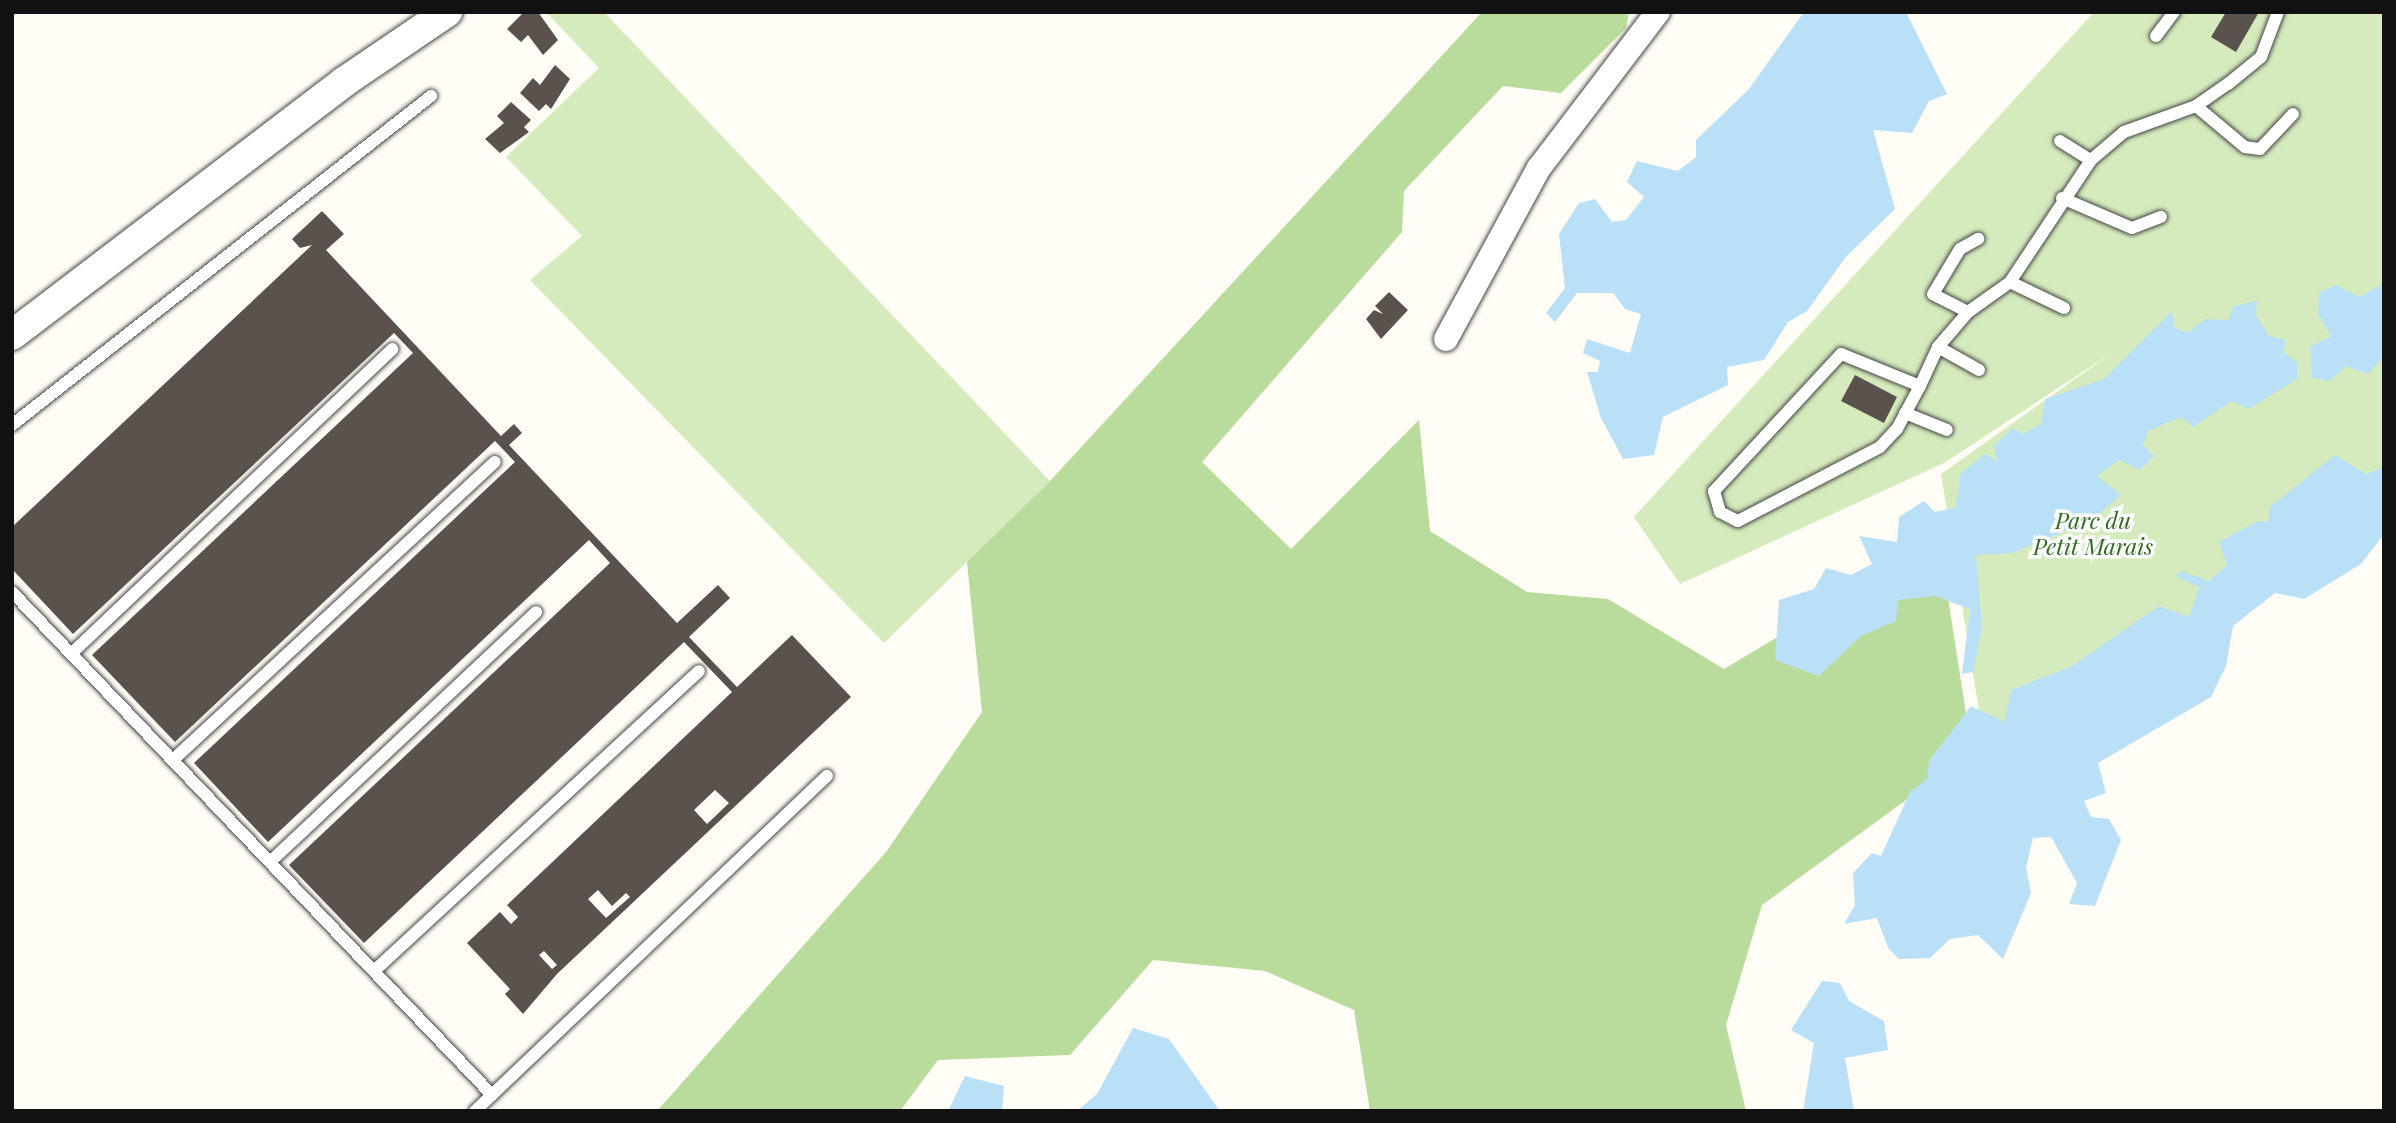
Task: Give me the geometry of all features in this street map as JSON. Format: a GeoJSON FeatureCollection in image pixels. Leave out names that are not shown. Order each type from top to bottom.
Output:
{"type":"FeatureCollection","features":[{"type":"Feature","properties":{"kind":"street"},"geometry":{"type":"LineString","coordinates":[[12,335],[344,82],[447,12]]}},
{"type":"Feature","properties":{"kind":"street"},"geometry":{"type":"LineString","coordinates":[[1446,339],[1539,168],[1657,12]]}},
{"type":"Feature","properties":{"kind":"lane"},"geometry":{"type":"LineString","coordinates":[[2156,36],[2174,12]]}},
{"type":"Feature","properties":{"kind":"lane"},"geometry":{"type":"LineString","coordinates":[[1920,386],[1841,354],[1714,491],[1720,512],[1738,521],[1880,447],[1906,413],[1920,386],[1938,347],[1968,312],[2010,282],[2062,198],[2091,160],[2124,132],[2196,106],[2261,57],[2278,12]]}},
{"type":"Feature","properties":{"kind":"lane"},"geometry":{"type":"LineString","coordinates":[[12,425],[431,96]]}},
{"type":"Feature","properties":{"kind":"lane"},"geometry":{"type":"LineString","coordinates":[[2196,106],[2245,147],[2260,149],[2292,114]]}},
{"type":"Feature","properties":{"kind":"lane"},"geometry":{"type":"LineString","coordinates":[[2060,141],[2091,160]]}},
{"type":"Feature","properties":{"kind":"lane"},"geometry":{"type":"LineString","coordinates":[[2062,198],[2132,228],[2161,217]]}},
{"type":"Feature","properties":{"kind":"lane"},"geometry":{"type":"LineString","coordinates":[[1968,312],[1933,294],[1960,249],[1978,239]]}},
{"type":"Feature","properties":{"kind":"lane"},"geometry":{"type":"LineString","coordinates":[[2010,282],[2064,308]]}},
{"type":"Feature","properties":{"kind":"lane"},"geometry":{"type":"LineString","coordinates":[[1938,347],[1979,370]]}},
{"type":"Feature","properties":{"kind":"lane"},"geometry":{"type":"LineString","coordinates":[[71,654],[392,349]]}},
{"type":"Feature","properties":{"kind":"lane"},"geometry":{"type":"LineString","coordinates":[[1906,413],[1947,430]]}},
{"type":"Feature","properties":{"kind":"lane"},"geometry":{"type":"LineString","coordinates":[[174,759],[495,462]]}},
{"type":"Feature","properties":{"kind":"lane"},"geometry":{"type":"LineString","coordinates":[[12,592],[492,1095]]}},
{"type":"Feature","properties":{"kind":"lane"},"geometry":{"type":"LineString","coordinates":[[270,862],[536,612]]}},
{"type":"Feature","properties":{"kind":"lane"},"geometry":{"type":"LineString","coordinates":[[374,971],[699,671]]}},
{"type":"Feature","properties":{"kind":"lane"},"geometry":{"type":"LineString","coordinates":[[475,1111],[827,776]]}},
{"type":"Feature","properties":{"kind":"green space"},"geometry":{"type":"Polygon","coordinates":[[[546,12],[604,12],[1050,481],[884,643],[530,280],[582,236],[506,157],[599,68],[546,12]]]}},
{"type":"Feature","properties":{"kind":"green space"},"geometry":{"type":"Polygon","coordinates":[[[1482,12],[1629,12],[1626,28],[1561,93],[1503,86],[1404,191],[1402,232],[1202,462],[1291,549],[1419,420],[1430,531],[1527,592],[1608,599],[1724,669],[1939,540],[1972,752],[1762,905],[1726,1025],[1746,1111],[1370,1111],[1354,1010],[1265,971],[1153,960],[1070,1055],[938,1060],[900,1111],[657,1111],[886,852],[982,712],[967,562],[1050,481],[1482,12]]]}},
{"type":"Feature","properties":{"kind":"green space","name":"Parc du Petit Marais"},"geometry":{"type":"Polygon","coordinates":[[[2094,12],[2384,12],[2384,501],[1992,792],[1941,474],[2113,352],[1944,463],[1680,584],[1634,517],[2094,12]]]}},
{"type":"Feature","properties":{"kind":"water"},"geometry":{"type":"Polygon","coordinates":[[[1804,12],[1906,12],[1947,94],[1929,101],[1912,133],[1873,130],[1895,209],[1845,258],[1807,311],[1788,322],[1764,360],[1727,367],[1728,385],[1663,417],[1654,455],[1623,459],[1601,418],[1587,372],[1598,372],[1600,361],[1583,353],[1587,339],[1630,353],[1641,314],[1625,309],[1613,293],[1577,293],[1555,322],[1546,313],[1565,288],[1559,234],[1579,203],[1595,199],[1612,222],[1626,220],[1644,197],[1627,182],[1637,161],[1678,171],[1696,157],[1696,140],[1749,89],[1804,12]]]}},
{"type":"Feature","properties":{"kind":"water"},"geometry":{"type":"Polygon","coordinates":[[[2384,283],[2384,356],[2368,374],[2346,366],[2330,381],[2312,378],[2310,347],[2331,336],[2318,314],[2319,292],[2336,285],[2360,297],[2384,283]]]}},
{"type":"Feature","properties":{"kind":"water"},"geometry":{"type":"Polygon","coordinates":[[[2257,301],[2256,315],[2269,336],[2286,340],[2283,352],[2297,362],[2297,379],[2249,409],[2232,401],[2193,427],[2181,417],[2148,431],[2143,445],[2154,456],[2140,470],[2119,460],[2097,476],[2121,495],[2095,518],[2013,553],[1976,555],[1982,628],[1973,672],[1962,674],[1970,609],[1935,596],[1898,600],[1896,621],[1861,636],[1819,676],[1775,660],[1779,600],[1814,589],[1826,568],[1851,575],[1872,564],[1859,536],[1897,542],[1899,517],[1924,501],[1935,512],[1955,508],[1961,473],[1985,454],[1997,461],[1994,446],[2012,428],[2022,434],[2041,424],[2045,399],[2104,379],[2172,311],[2174,327],[2187,333],[2205,319],[2228,320],[2234,306],[2257,301]]]}},
{"type":"Feature","properties":{"kind":"water"},"geometry":{"type":"Polygon","coordinates":[[[2335,455],[2366,474],[2384,467],[2384,534],[2361,564],[2304,599],[2275,593],[2233,626],[2226,666],[2211,697],[2098,763],[2106,793],[2084,801],[2091,817],[2109,819],[2121,840],[2095,906],[2069,904],[2077,883],[2051,837],[2033,838],[2026,867],[2031,893],[2003,959],[1978,935],[1950,939],[1930,958],[1899,959],[1888,948],[1877,918],[1844,924],[1855,905],[1853,873],[1872,853],[1881,856],[1910,792],[1927,779],[1929,761],[1971,706],[2005,722],[2011,690],[2072,666],[2159,606],[2189,617],[2199,587],[2176,576],[2181,571],[2209,581],[2227,565],[2219,542],[2258,521],[2268,522],[2270,507],[2335,455]]]}},
{"type":"Feature","properties":{"kind":"water"},"geometry":{"type":"Polygon","coordinates":[[[1822,981],[1840,983],[1849,1001],[1884,1021],[1888,1050],[1845,1058],[1854,1111],[1803,1111],[1814,1043],[1791,1030],[1822,981]]]}},
{"type":"Feature","properties":{"kind":"water"},"geometry":{"type":"Polygon","coordinates":[[[1133,1028],[1169,1039],[1220,1111],[1077,1111],[1097,1094],[1133,1028]]]}},
{"type":"Feature","properties":{"kind":"water"},"geometry":{"type":"Polygon","coordinates":[[[965,1076],[1004,1086],[1002,1111],[948,1111],[965,1076]]]}},
{"type":"Feature","properties":{"kind":"building"},"geometry":{"type":"Polygon","coordinates":[[[524,12],[538,12],[558,40],[543,55],[528,35],[521,42],[507,29],[524,12]]]}},
{"type":"Feature","properties":{"kind":"building"},"geometry":{"type":"Polygon","coordinates":[[[2226,12],[2259,12],[2236,52],[2211,37],[2226,12]]]}},
{"type":"Feature","properties":{"kind":"building"},"geometry":{"type":"Polygon","coordinates":[[[555,65],[570,79],[551,109],[546,104],[539,111],[520,93],[533,78],[540,85],[555,65]]]}},
{"type":"Feature","properties":{"kind":"building"},"geometry":{"type":"Polygon","coordinates":[[[511,102],[531,120],[524,127],[529,132],[500,153],[485,139],[504,123],[497,116],[511,102]]]}},
{"type":"Feature","properties":{"kind":"building"},"geometry":{"type":"Polygon","coordinates":[[[322,211],[344,234],[326,250],[501,436],[514,424],[522,433],[509,445],[677,623],[718,585],[730,598],[689,637],[737,687],[792,635],[851,697],[557,974],[523,1014],[505,994],[510,989],[467,943],[500,912],[511,924],[518,917],[507,905],[732,692],[684,642],[364,943],[289,865],[610,563],[589,540],[268,842],[194,763],[515,462],[495,441],[175,742],[92,655],[413,353],[394,333],[73,634],[12,569],[12,527],[312,245],[300,248],[292,239],[322,211]],[[715,790],[694,810],[707,824],[729,803],[715,790]],[[598,890],[588,899],[606,918],[630,897],[626,893],[612,906],[598,890]],[[544,951],[539,955],[552,969],[557,965],[544,951]]]}},
{"type":"Feature","properties":{"kind":"building"},"geometry":{"type":"Polygon","coordinates":[[[1389,292],[1408,310],[1381,339],[1366,319],[1374,310],[1383,314],[1375,306],[1389,292]]]}},
{"type":"Feature","properties":{"kind":"building"},"geometry":{"type":"Polygon","coordinates":[[[1855,375],[1897,397],[1884,423],[1841,401],[1855,375]]]}}]}
